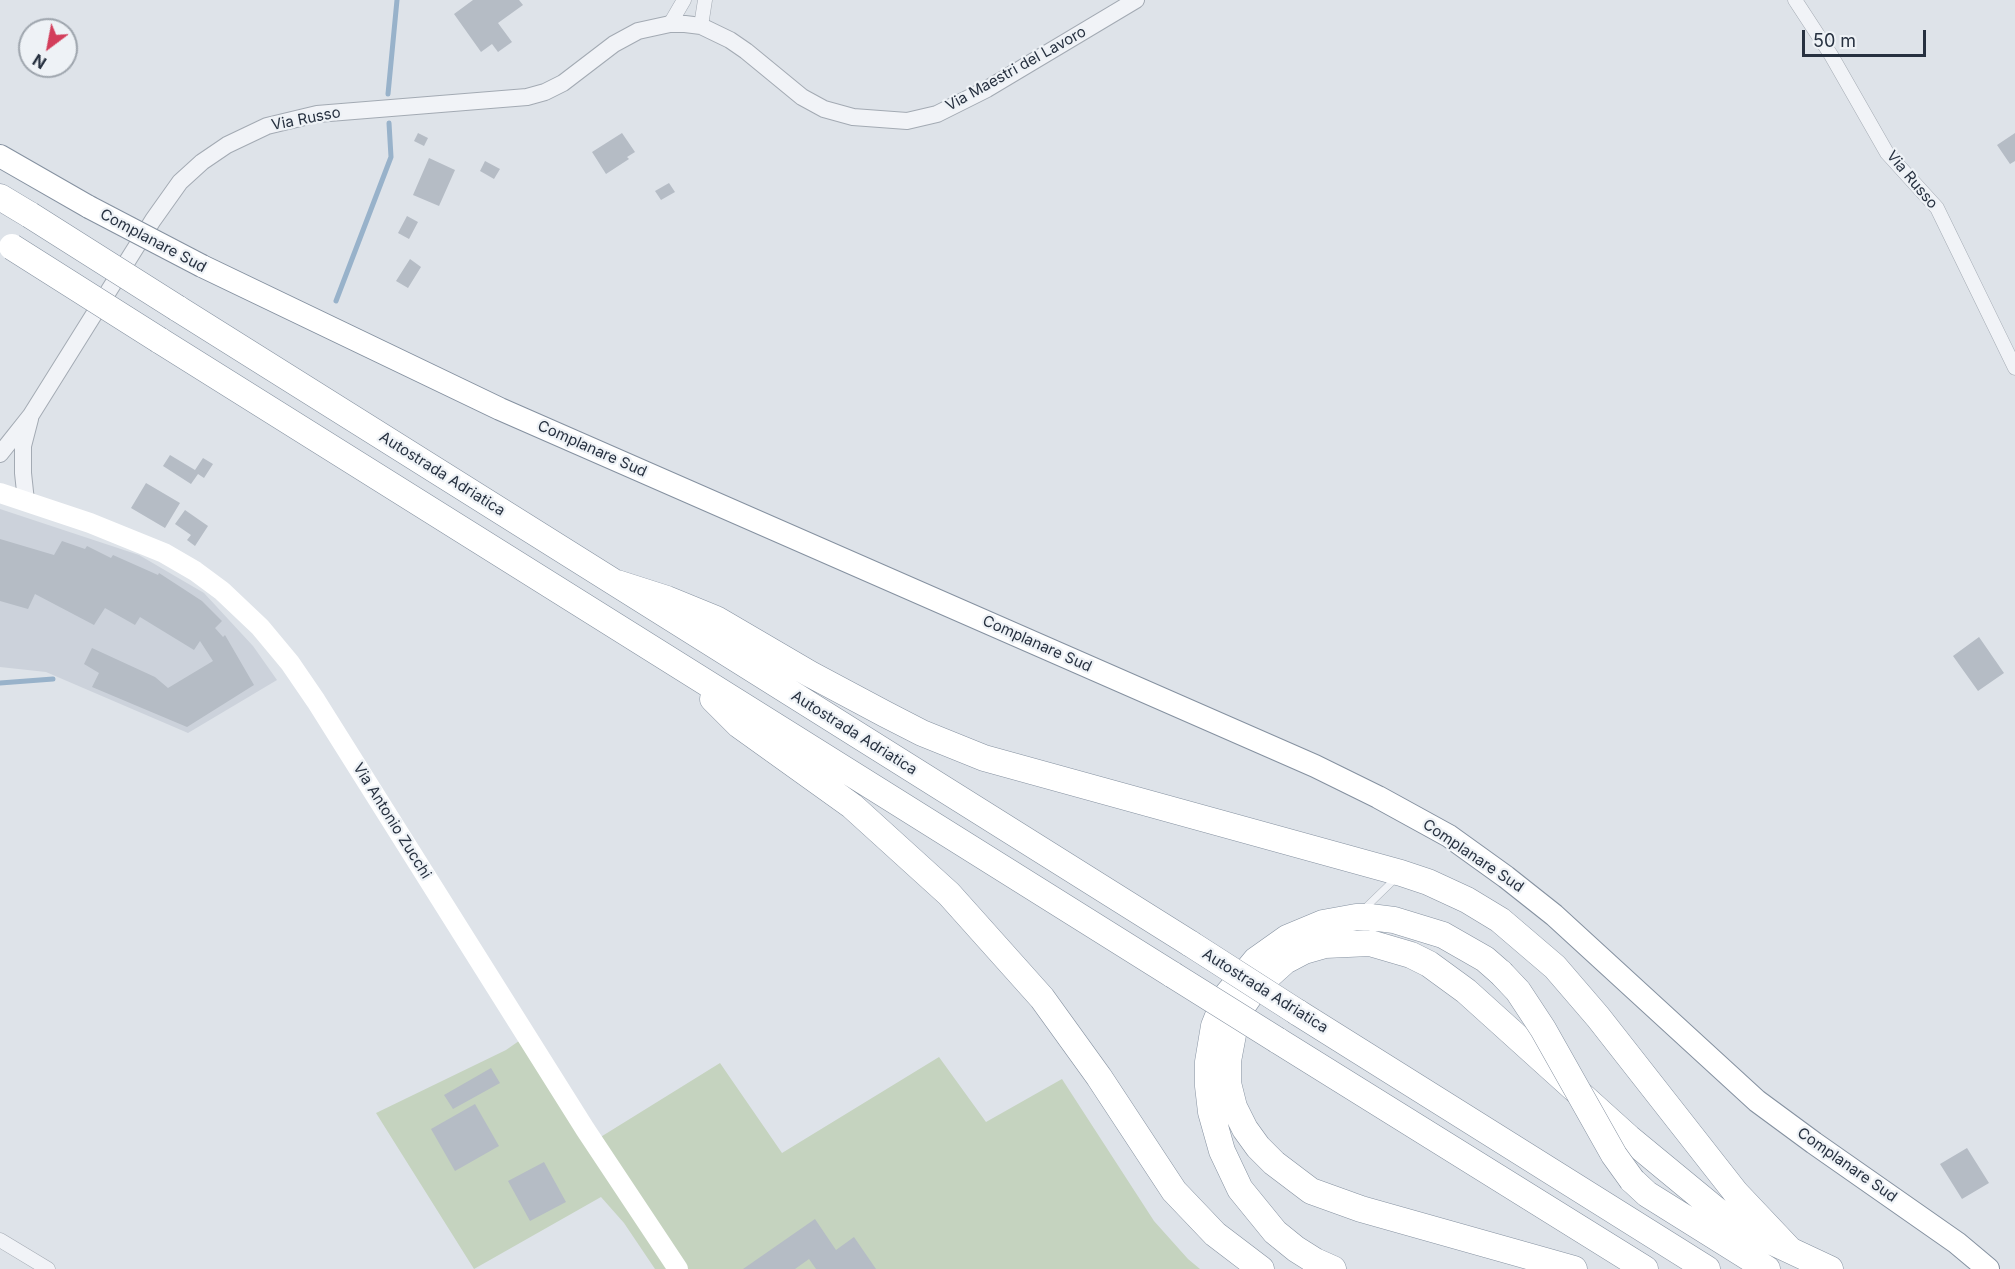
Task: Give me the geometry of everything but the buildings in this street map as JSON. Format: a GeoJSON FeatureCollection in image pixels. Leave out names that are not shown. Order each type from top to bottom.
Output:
{"type":"FeatureCollection","features":[{"type":"Feature","properties":{"kind":"highway","name":"Complanare Sud"},"geometry":{"type":"LineString","coordinates":[[0,156],[89,207],[202,266],[368,348],[500,409],[1315,766],[1378,796],[1439,830],[1506,877],[1554,915],[1756,1101],[1939,1230],[1988,1269]]}},
{"type":"Feature","properties":{"kind":"highway","name":"Autostrada Adriatica"},"geometry":{"type":"LineString","coordinates":[[0,196],[1707,1269]]}},
{"type":"Feature","properties":{"kind":"highway"},"geometry":{"type":"LineString","coordinates":[[6,244],[1645,1269]]}},
{"type":"Feature","properties":{"kind":"highway"},"geometry":{"type":"LineString","coordinates":[[617,584],[667,599],[716,620],[885,714],[922,733],[984,758],[1401,873],[1445,889],[1482,909],[1519,934],[1549,961],[1598,1017],[1736,1193],[1789,1249]]}},
{"type":"Feature","properties":{"kind":"highway"},"geometry":{"type":"LineString","coordinates":[[691,674],[739,725],[852,806],[949,894],[1042,998],[1099,1077],[1174,1191],[1215,1234],[1261,1269]]}},
{"type":"Feature","properties":{"kind":"highway"},"geometry":{"type":"LineString","coordinates":[[1333,1269],[1315,1262],[1296,1250],[1275,1232],[1240,1189],[1229,1169],[1216,1135],[1208,1086],[1208,1062],[1219,1009],[1239,978],[1256,960],[1287,938],[1303,930],[1323,923],[1370,917],[1394,920],[1443,935],[1485,959],[1501,973],[1518,991],[1543,1029],[1614,1155],[1632,1180],[1654,1198],[1767,1269]]}},
{"type":"Feature","properties":{"kind":"highway"},"geometry":{"type":"LineString","coordinates":[[1574,1269],[1361,1209],[1311,1191],[1274,1163],[1245,1129],[1234,1107],[1228,1083],[1228,1061],[1233,1033],[1244,1004],[1254,988],[1285,961],[1304,951],[1325,945],[1370,943],[1420,960],[1466,991],[1629,1138],[1720,1213],[1751,1232],[1830,1269]]}},
{"type":"Feature","properties":{"kind":"main road","name":"Via Antonio Zucchi"},"geometry":{"type":"LineString","coordinates":[[0,493],[131,537],[164,553],[195,571],[222,591],[260,627],[290,663],[316,701],[585,1129],[678,1269]]}},
{"type":"Feature","properties":{"kind":"street"},"geometry":{"type":"LineString","coordinates":[[670,24],[684,0]]}},
{"type":"Feature","properties":{"kind":"street"},"geometry":{"type":"LineString","coordinates":[[701,26],[705,0]]}},
{"type":"Feature","properties":{"kind":"street","name":"Via Maestri del Lavoro"},"geometry":{"type":"LineString","coordinates":[[701,26],[746,51],[802,97],[824,109],[853,117],[907,121],[937,114],[987,89],[1136,0]]}},
{"type":"Feature","properties":{"kind":"street","name":"Via Russo"},"geometry":{"type":"LineString","coordinates":[[1795,0],[1831,55],[1887,153],[1937,208],[2015,368]]}},
{"type":"Feature","properties":{"kind":"street","name":"Via Russo"},"geometry":{"type":"LineString","coordinates":[[0,454],[31,415],[153,219],[180,182],[227,144],[267,126],[317,114],[527,97],[545,92],[563,83],[624,38],[638,31],[670,24],[701,26]]}},
{"type":"Feature","properties":{"kind":"street","name":"Via Russo"},"geometry":{"type":"LineString","coordinates":[[26,501],[23,446],[31,415]]}},
{"type":"Feature","properties":{"kind":"street"},"geometry":{"type":"LineString","coordinates":[[0,1240],[48,1269]]}},
{"type":"Feature","properties":{"kind":"lane"},"geometry":{"type":"LineString","coordinates":[[1356,917],[1401,873]]}},
{"type":"Feature","properties":{"kind":"shaded area"},"geometry":{"type":"Polygon","coordinates":[[[0,509],[139,555],[204,593],[253,646],[277,680],[188,733],[46,672],[0,667],[0,509]]]}},
{"type":"Feature","properties":{"kind":"green space"},"geometry":{"type":"Polygon","coordinates":[[[529,1034],[599,1138],[720,1063],[782,1153],[939,1057],[986,1122],[1062,1079],[1154,1221],[1200,1269],[655,1269],[624,1223],[601,1197],[474,1269],[376,1113],[506,1050],[529,1034]]]}},
{"type":"Feature","properties":{"kind":"waterway"},"geometry":{"type":"LineString","coordinates":[[388,94],[397,0]]}},
{"type":"Feature","properties":{"kind":"waterway"},"geometry":{"type":"LineString","coordinates":[[336,301],[391,157],[389,123]]}},
{"type":"Feature","properties":{"kind":"waterway"},"geometry":{"type":"LineString","coordinates":[[0,683],[53,679]]}}]}
